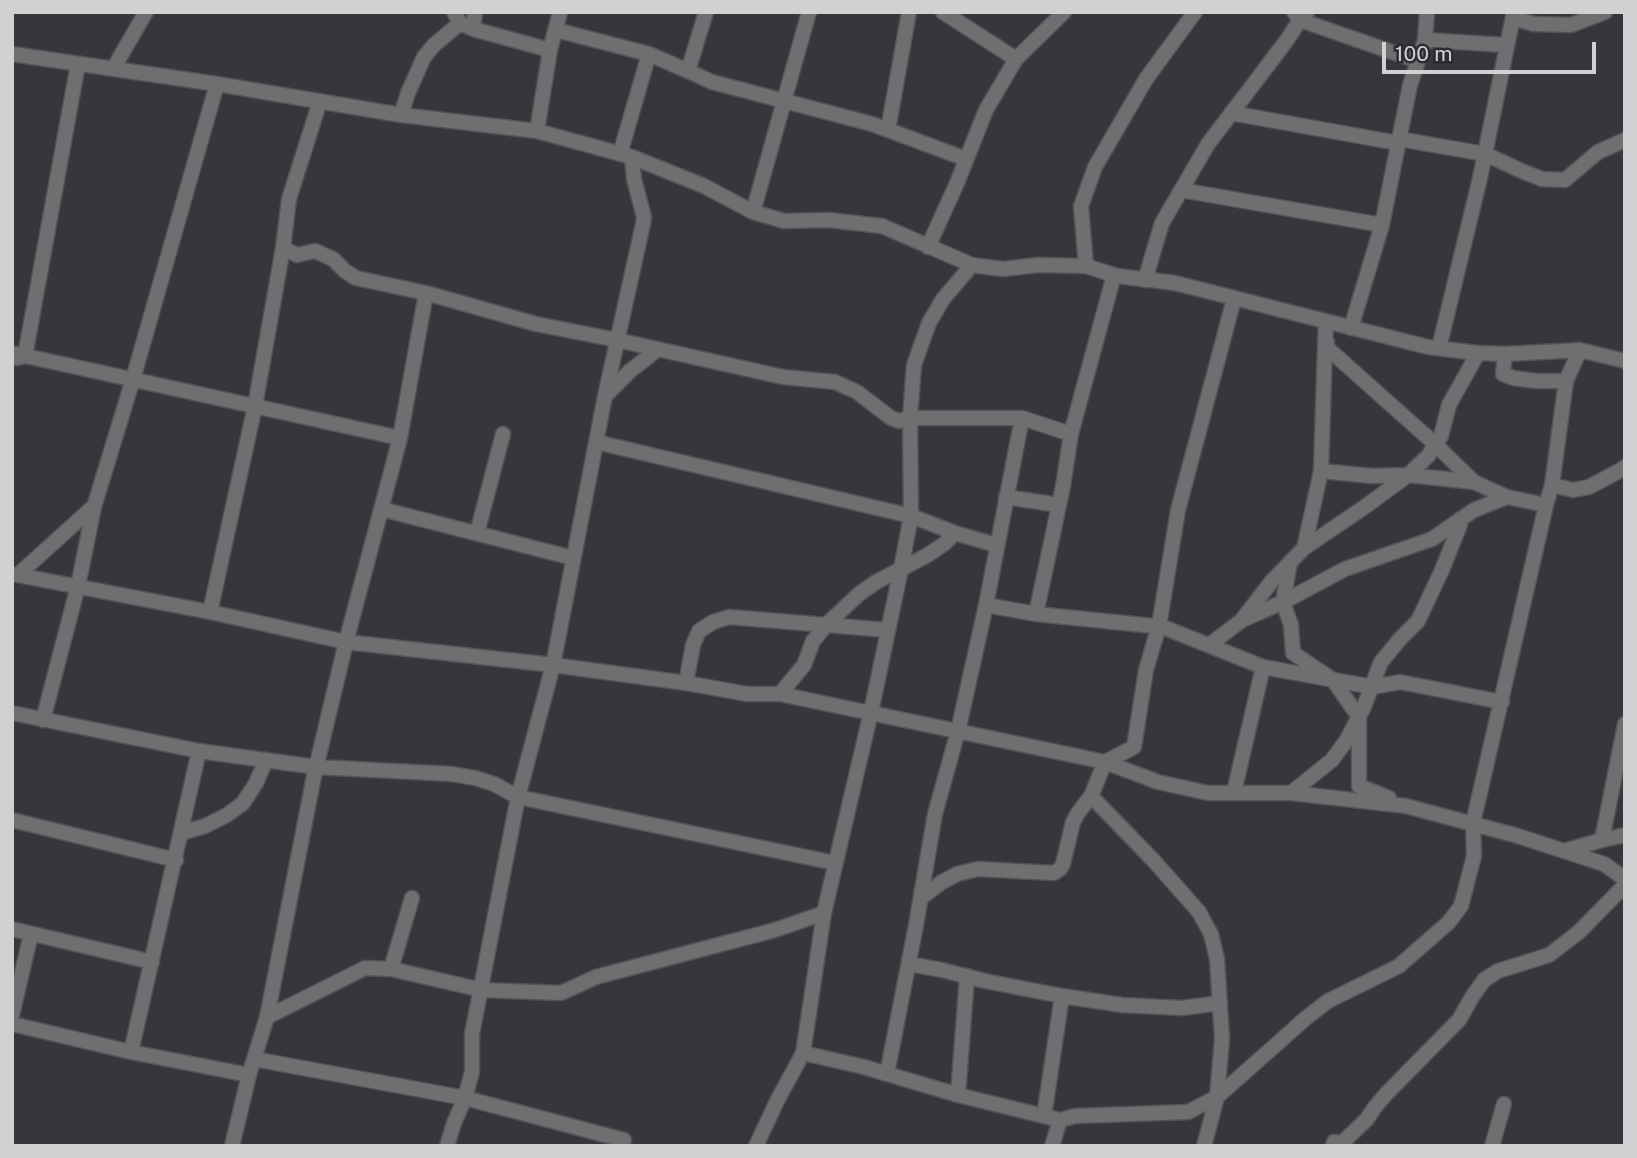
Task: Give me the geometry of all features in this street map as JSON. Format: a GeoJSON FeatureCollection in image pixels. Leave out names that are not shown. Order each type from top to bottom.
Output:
{"type":"FeatureCollection","features":[{"type":"Feature","properties":{"kind":"street"},"geometry":{"type":"LineString","coordinates":[[113,69],[146,12]]}},
{"type":"Feature","properties":{"kind":"street"},"geometry":{"type":"LineString","coordinates":[[401,115],[424,57],[434,45],[475,12]]}},
{"type":"Feature","properties":{"kind":"street"},"geometry":{"type":"LineString","coordinates":[[537,131],[550,50],[560,12]]}},
{"type":"Feature","properties":{"kind":"street"},"geometry":{"type":"LineString","coordinates":[[688,71],[706,12]]}},
{"type":"Feature","properties":{"kind":"street"},"geometry":{"type":"LineString","coordinates":[[753,212],[809,12]]}},
{"type":"Feature","properties":{"kind":"street"},"geometry":{"type":"LineString","coordinates":[[888,130],[909,12]]}},
{"type":"Feature","properties":{"kind":"street"},"geometry":{"type":"LineString","coordinates":[[943,12],[1016,59]]}},
{"type":"Feature","properties":{"kind":"street"},"geometry":{"type":"LineString","coordinates":[[928,247],[986,110],[1016,59],[1064,12]]}},
{"type":"Feature","properties":{"kind":"street"},"geometry":{"type":"LineString","coordinates":[[1086,265],[1081,206],[1095,167],[1146,79],[1195,12]]}},
{"type":"Feature","properties":{"kind":"street"},"geometry":{"type":"LineString","coordinates":[[1304,548],[1321,471],[1325,346],[1338,325],[1382,225],[1410,85],[1425,40],[1427,12]]}},
{"type":"Feature","properties":{"kind":"street"},"geometry":{"type":"LineString","coordinates":[[1439,348],[1485,154],[1514,15],[1534,24],[1571,24],[1605,12]]}},
{"type":"Feature","properties":{"kind":"street"},"geometry":{"type":"LineString","coordinates":[[1144,279],[1162,223],[1208,144],[1287,40],[1301,15],[1418,61]]}},
{"type":"Feature","properties":{"kind":"street"},"geometry":{"type":"LineString","coordinates":[[462,21],[550,50]]}},
{"type":"Feature","properties":{"kind":"street"},"geometry":{"type":"LineString","coordinates":[[556,30],[649,54],[712,82],[872,124],[966,159]]}},
{"type":"Feature","properties":{"kind":"street"},"geometry":{"type":"LineString","coordinates":[[1425,40],[1506,45]]}},
{"type":"Feature","properties":{"kind":"street"},"geometry":{"type":"LineString","coordinates":[[12,54],[217,84],[401,115],[537,131],[626,155],[704,186],[753,212],[785,221],[828,220],[882,226],[972,265],[1003,269],[1038,265],[1086,265],[1114,275],[1175,283],[1439,348],[1506,354],[1580,350],[1625,361]]}},
{"type":"Feature","properties":{"kind":"street"},"geometry":{"type":"LineString","coordinates":[[447,1146],[472,1072],[472,1034],[518,797],[553,665],[604,396],[644,217],[626,155],[649,54]]}},
{"type":"Feature","properties":{"kind":"street"},"geometry":{"type":"LineString","coordinates":[[78,64],[16,356],[400,438]]}},
{"type":"Feature","properties":{"kind":"street"},"geometry":{"type":"LineString","coordinates":[[43,720],[78,586],[94,507],[217,84]]}},
{"type":"Feature","properties":{"kind":"street"},"geometry":{"type":"LineString","coordinates":[[209,611],[255,406],[289,199],[320,101]]}},
{"type":"Feature","properties":{"kind":"street"},"geometry":{"type":"LineString","coordinates":[[1231,113],[1485,154],[1542,179],[1565,180],[1598,152],[1625,140]]}},
{"type":"Feature","properties":{"kind":"street"},"geometry":{"type":"LineString","coordinates":[[1181,190],[1382,225]]}},
{"type":"Feature","properties":{"kind":"street"},"geometry":{"type":"LineString","coordinates":[[283,248],[297,255],[315,251],[333,259],[356,278],[426,293],[536,324],[783,377],[835,382],[857,392],[899,421],[910,418],[1022,418],[1071,434]]}},
{"type":"Feature","properties":{"kind":"street"},"geometry":{"type":"LineString","coordinates":[[756,1146],[803,1053],[824,913],[901,569],[911,516],[910,418],[914,365],[929,323],[943,299],[972,265]]}},
{"type":"Feature","properties":{"kind":"street"},"geometry":{"type":"LineString","coordinates":[[1036,614],[1071,434],[1114,275]]}},
{"type":"Feature","properties":{"kind":"street"},"geometry":{"type":"LineString","coordinates":[[232,1146],[249,1075],[267,1017],[316,767],[400,438],[426,293]]}},
{"type":"Feature","properties":{"kind":"street"},"geometry":{"type":"LineString","coordinates":[[920,898],[957,874],[978,869],[1054,873],[1060,869],[1073,822],[1091,796],[1105,762],[1134,747],[1146,670],[1159,626],[1178,510],[1234,299]]}},
{"type":"Feature","properties":{"kind":"street"},"geometry":{"type":"LineString","coordinates":[[1325,346],[1474,482]]}},
{"type":"Feature","properties":{"kind":"street"},"geometry":{"type":"LineString","coordinates":[[604,396],[658,349]]}},
{"type":"Feature","properties":{"kind":"street"},"geometry":{"type":"LineString","coordinates":[[803,1053],[864,1067],[958,1096],[1060,1120],[1075,1116],[1188,1112],[1217,1097],[1328,1001],[1399,966],[1449,922],[1461,906],[1474,856],[1474,823],[1552,485],[1566,381],[1580,350]]}},
{"type":"Feature","properties":{"kind":"street"},"geometry":{"type":"LineString","coordinates":[[1241,621],[1304,548],[1408,475],[1428,456],[1441,436],[1449,405],[1478,353]]}},
{"type":"Feature","properties":{"kind":"street"},"geometry":{"type":"LineString","coordinates":[[1506,354],[1503,374],[1536,381],[1566,381]]}},
{"type":"Feature","properties":{"kind":"street"},"geometry":{"type":"LineString","coordinates":[[887,1074],[935,814],[958,731],[986,605],[1022,418]]}},
{"type":"Feature","properties":{"kind":"street"},"geometry":{"type":"LineString","coordinates":[[477,533],[503,434]]}},
{"type":"Feature","properties":{"kind":"street"},"geometry":{"type":"LineString","coordinates":[[596,442],[911,516],[996,545]]}},
{"type":"Feature","properties":{"kind":"street"},"geometry":{"type":"LineString","coordinates":[[1552,485],[1573,490],[1589,487],[1625,467]]}},
{"type":"Feature","properties":{"kind":"street"},"geometry":{"type":"LineString","coordinates":[[1321,471],[1373,476],[1408,475],[1474,482],[1507,497],[1546,505]]}},
{"type":"Feature","properties":{"kind":"street"},"geometry":{"type":"LineString","coordinates":[[1006,496],[1059,505]]}},
{"type":"Feature","properties":{"kind":"street"},"geometry":{"type":"LineString","coordinates":[[1209,645],[1241,621],[1345,569],[1432,539],[1474,510],[1507,497]]}},
{"type":"Feature","properties":{"kind":"street"},"geometry":{"type":"LineString","coordinates":[[16,574],[94,507]]}},
{"type":"Feature","properties":{"kind":"street"},"geometry":{"type":"LineString","coordinates":[[381,509],[573,558]]}},
{"type":"Feature","properties":{"kind":"street"},"geometry":{"type":"LineString","coordinates":[[1291,793],[1332,761],[1346,741],[1373,687],[1381,662],[1418,621],[1442,570],[1461,519]]}},
{"type":"Feature","properties":{"kind":"street"},"geometry":{"type":"LineString","coordinates":[[780,694],[804,665],[813,641],[859,594],[926,556],[955,533]]}},
{"type":"Feature","properties":{"kind":"street"},"geometry":{"type":"LineString","coordinates":[[1290,562],[1283,602],[1291,625],[1293,653],[1333,680],[1359,717],[1359,786],[1406,806]]}},
{"type":"Feature","properties":{"kind":"street"},"geometry":{"type":"LineString","coordinates":[[16,574],[209,611],[346,642],[553,665],[747,694],[780,694],[1105,762],[1158,782],[1208,793],[1291,793],[1406,806],[1474,823],[1604,864],[1625,879]]}},
{"type":"Feature","properties":{"kind":"street"},"geometry":{"type":"LineString","coordinates":[[986,605],[1036,614],[1159,626],[1263,667],[1373,687],[1400,682],[1502,702]]}},
{"type":"Feature","properties":{"kind":"street"},"geometry":{"type":"LineString","coordinates":[[686,683],[693,645],[699,631],[713,622],[729,617],[888,630]]}},
{"type":"Feature","properties":{"kind":"street"},"geometry":{"type":"LineString","coordinates":[[1234,792],[1263,667]]}},
{"type":"Feature","properties":{"kind":"street"},"geometry":{"type":"LineString","coordinates":[[12,713],[199,751],[316,767],[452,774],[475,778],[494,784],[518,797],[835,863]]}},
{"type":"Feature","properties":{"kind":"street"},"geometry":{"type":"LineString","coordinates":[[1602,840],[1625,724]]}},
{"type":"Feature","properties":{"kind":"street"},"geometry":{"type":"LineString","coordinates":[[131,1052],[199,751]]}},
{"type":"Feature","properties":{"kind":"street"},"geometry":{"type":"LineString","coordinates":[[181,833],[205,826],[243,803],[267,760]]}},
{"type":"Feature","properties":{"kind":"street"},"geometry":{"type":"LineString","coordinates":[[1091,796],[1154,860],[1199,912],[1210,934],[1217,959],[1222,1039],[1217,1097],[1204,1146]]}},
{"type":"Feature","properties":{"kind":"street"},"geometry":{"type":"LineString","coordinates":[[12,820],[176,860]]}},
{"type":"Feature","properties":{"kind":"street"},"geometry":{"type":"LineString","coordinates":[[1564,851],[1625,835]]}},
{"type":"Feature","properties":{"kind":"street"},"geometry":{"type":"LineString","coordinates":[[1333,1146],[1334,1142],[1342,1143],[1367,1119],[1386,1094],[1459,1020],[1484,980],[1497,971],[1549,955],[1579,932],[1625,885]]}},
{"type":"Feature","properties":{"kind":"street"},"geometry":{"type":"LineString","coordinates":[[391,969],[412,898]]}},
{"type":"Feature","properties":{"kind":"street"},"geometry":{"type":"LineString","coordinates":[[267,1017],[365,968],[391,969],[482,990],[561,993],[596,977],[775,930],[824,913]]}},
{"type":"Feature","properties":{"kind":"street"},"geometry":{"type":"LineString","coordinates":[[12,929],[152,962]]}},
{"type":"Feature","properties":{"kind":"street"},"geometry":{"type":"LineString","coordinates":[[12,1015],[30,934]]}},
{"type":"Feature","properties":{"kind":"street"},"geometry":{"type":"LineString","coordinates":[[909,964],[1062,996],[1122,1004],[1182,1008],[1220,1003]]}},
{"type":"Feature","properties":{"kind":"street"},"geometry":{"type":"LineString","coordinates":[[958,1096],[967,976]]}},
{"type":"Feature","properties":{"kind":"street"},"geometry":{"type":"LineString","coordinates":[[1044,1116],[1062,996]]}},
{"type":"Feature","properties":{"kind":"street"},"geometry":{"type":"LineString","coordinates":[[12,1024],[131,1052],[249,1075]]}},
{"type":"Feature","properties":{"kind":"street"},"geometry":{"type":"LineString","coordinates":[[254,1059],[465,1098],[624,1140]]}},
{"type":"Feature","properties":{"kind":"street"},"geometry":{"type":"LineString","coordinates":[[1492,1146],[1504,1104]]}},
{"type":"Feature","properties":{"kind":"street"},"geometry":{"type":"LineString","coordinates":[[1052,1146],[1060,1120]]}}]}
